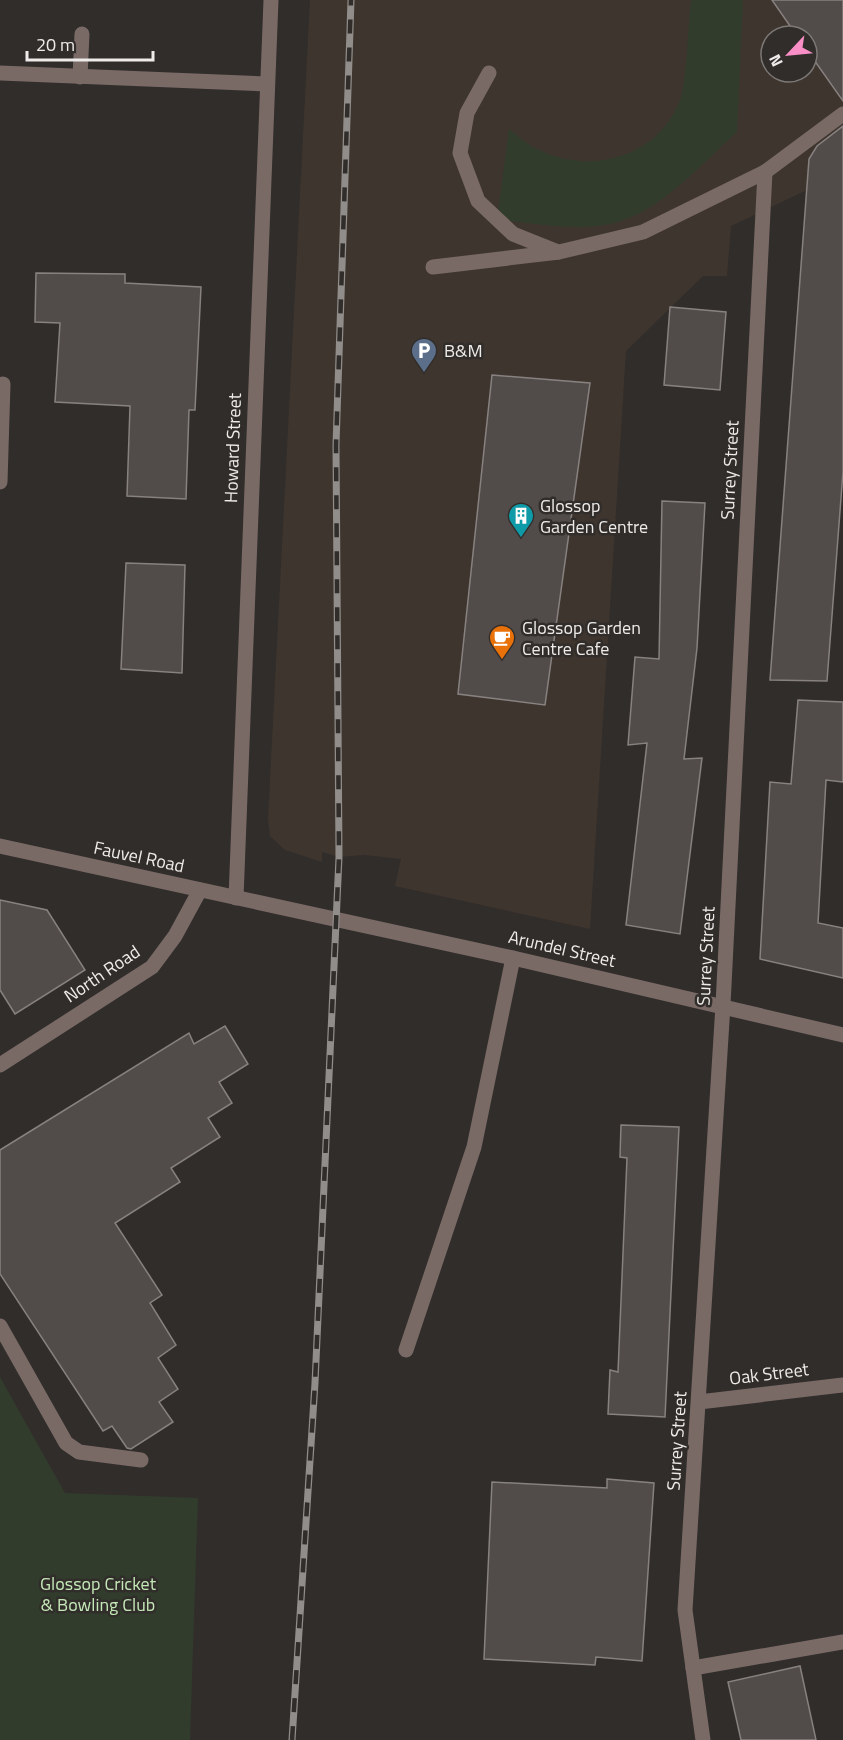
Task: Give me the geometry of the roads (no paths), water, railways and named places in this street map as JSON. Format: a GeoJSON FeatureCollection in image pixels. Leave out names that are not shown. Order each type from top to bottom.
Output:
{"type":"FeatureCollection","features":[{"type":"Feature","properties":{"kind":"street","name":"Howard Street"},"geometry":{"type":"LineString","coordinates":[[236,898],[271,0]]}},
{"type":"Feature","properties":{"kind":"street"},"geometry":{"type":"LineString","coordinates":[[80,77],[82,34]]}},
{"type":"Feature","properties":{"kind":"street"},"geometry":{"type":"LineString","coordinates":[[0,73],[267,84]]}},
{"type":"Feature","properties":{"kind":"street"},"geometry":{"type":"LineString","coordinates":[[489,73],[467,113],[460,153],[478,201],[513,234],[559,252]]}},
{"type":"Feature","properties":{"kind":"street"},"geometry":{"type":"LineString","coordinates":[[433,267],[559,252],[643,232],[765,172],[843,114]]}},
{"type":"Feature","properties":{"kind":"street","name":"Surrey Street"},"geometry":{"type":"LineString","coordinates":[[703,1740],[685,1610],[723,1005],[765,172]]}},
{"type":"Feature","properties":{"kind":"street"},"geometry":{"type":"LineString","coordinates":[[0,482],[3,384]]}},
{"type":"Feature","properties":{"kind":"street","name":"Fauvel Road"},"geometry":{"type":"LineString","coordinates":[[0,846],[271,904]]}},
{"type":"Feature","properties":{"kind":"street","name":"North Road"},"geometry":{"type":"LineString","coordinates":[[0,1065],[152,967],[174,936],[200,890]]}},
{"type":"Feature","properties":{"kind":"street","name":"Arundel Street"},"geometry":{"type":"LineString","coordinates":[[271,904],[723,1005],[843,1035]]}},
{"type":"Feature","properties":{"kind":"street"},"geometry":{"type":"LineString","coordinates":[[406,1350],[474,1148],[513,958]]}},
{"type":"Feature","properties":{"kind":"street"},"geometry":{"type":"LineString","coordinates":[[0,1326],[66,1443],[78,1452],[141,1460]]}},
{"type":"Feature","properties":{"kind":"street","name":"Oak Street"},"geometry":{"type":"LineString","coordinates":[[699,1402],[843,1385]]}},
{"type":"Feature","properties":{"kind":"street"},"geometry":{"type":"LineString","coordinates":[[693,1668],[843,1642]]}},
{"type":"Feature","properties":{"kind":"railway"},"geometry":{"type":"LineString","coordinates":[[292,1740],[315,1383],[339,857],[336,445],[351,0]]}},
{"type":"Feature","properties":{"kind":"place","name":"B&M"},"geometry":{"type":"Point","coordinates":[424,374]}},
{"type":"Feature","properties":{"kind":"place","name":"Glossop Garden Centre"},"geometry":{"type":"Point","coordinates":[521,539]}},
{"type":"Feature","properties":{"kind":"place","name":"Glossop Garden Centre Cafe"},"geometry":{"type":"Point","coordinates":[502,661]}},
{"type":"Feature","properties":{"kind":"park label","name":"Glossop Cricket & Bowling Club"},"geometry":{"type":"Point","coordinates":[98,1594]}}]}
